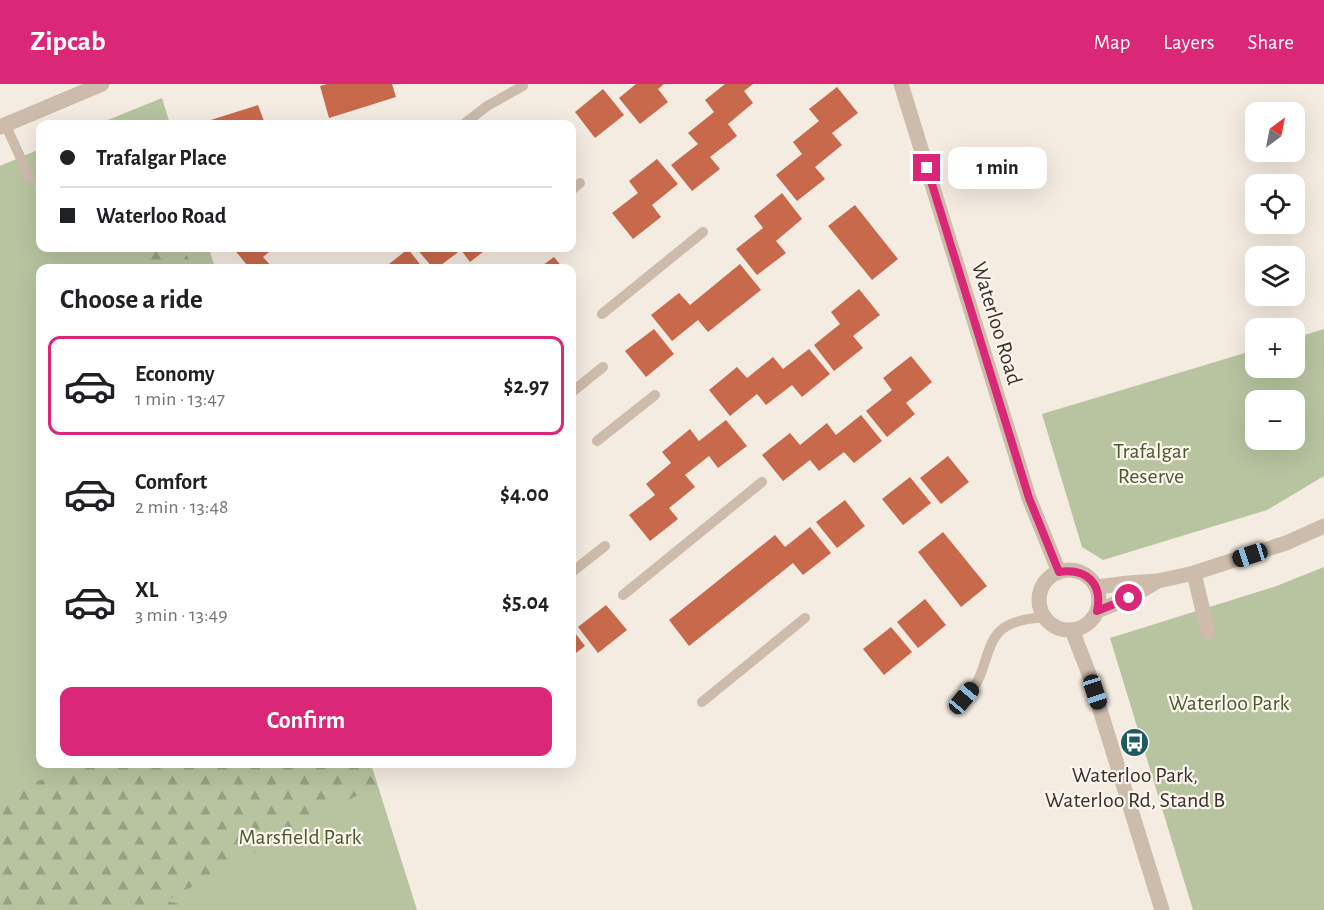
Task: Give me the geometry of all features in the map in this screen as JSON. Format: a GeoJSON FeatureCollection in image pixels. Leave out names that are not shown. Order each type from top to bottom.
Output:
{"type":"FeatureCollection","features":[{"type":"Feature","properties":{"kind":"street"},"geometry":{"type":"LineString","coordinates":[[3,125],[102,84]]}},
{"type":"Feature","properties":{"kind":"street","name":"Waterloo Road"},"geometry":{"type":"LineString","coordinates":[[901,84],[1029,498],[1059,572]]}},
{"type":"Feature","properties":{"kind":"street"},"geometry":{"type":"LineString","coordinates":[[1097,587],[1158,581],[1194,573],[1286,543],[1324,526]]}},
{"type":"Feature","properties":{"kind":"street"},"geometry":{"type":"LineString","coordinates":[[1070,570],[1082,573],[1097,587],[1099,600],[1097,611],[1090,622],[1082,628],[1062,630],[1052,625],[1044,617],[1040,608],[1039,597],[1046,580],[1059,572],[1070,570]]}},
{"type":"Feature","properties":{"kind":"street"},"geometry":{"type":"LineString","coordinates":[[1194,573],[1208,633]]}},
{"type":"Feature","properties":{"kind":"street"},"geometry":{"type":"LineString","coordinates":[[1097,611],[1129,598],[1158,581]]}},
{"type":"Feature","properties":{"kind":"street"},"geometry":{"type":"LineString","coordinates":[[1072,630],[1089,674],[1162,910]]}},
{"type":"Feature","properties":{"kind":"lane"},"geometry":{"type":"LineString","coordinates":[[469,120],[487,106],[523,86]]}},
{"type":"Feature","properties":{"kind":"lane"},"geometry":{"type":"LineString","coordinates":[[3,125],[30,178]]}},
{"type":"Feature","properties":{"kind":"lane"},"geometry":{"type":"LineString","coordinates":[[602,314],[703,232]]}},
{"type":"Feature","properties":{"kind":"lane"},"geometry":{"type":"LineString","coordinates":[[576,389],[603,367]]}},
{"type":"Feature","properties":{"kind":"lane"},"geometry":{"type":"LineString","coordinates":[[597,441],[655,395]]}},
{"type":"Feature","properties":{"kind":"lane"},"geometry":{"type":"LineString","coordinates":[[623,595],[762,482]]}},
{"type":"Feature","properties":{"kind":"lane"},"geometry":{"type":"LineString","coordinates":[[576,569],[605,546]]}},
{"type":"Feature","properties":{"kind":"lane"},"geometry":{"type":"LineString","coordinates":[[957,706],[975,685],[984,668],[995,636],[1006,626],[1027,619],[1044,617]]}},
{"type":"Feature","properties":{"kind":"lane"},"geometry":{"type":"LineString","coordinates":[[702,702],[805,618]]}},
{"type":"Feature","properties":{"kind":"green space"},"geometry":{"type":"Polygon","coordinates":[[[162,98],[169,120],[108,120],[162,98]]]}},
{"type":"Feature","properties":{"kind":"green space","name":"Marsfield Park"},"geometry":{"type":"Polygon","coordinates":[[[36,151],[36,252],[210,252],[214,264],[36,264],[36,768],[372,768],[417,910],[0,910],[0,166],[36,151]]]}},
{"type":"Feature","properties":{"kind":"green space"},"geometry":{"type":"Polygon","coordinates":[[[146,252],[186,252],[190,264],[150,264],[146,252]]]}},
{"type":"Feature","properties":{"kind":"green space","name":"Trafalgar Reserve"},"geometry":{"type":"Polygon","coordinates":[[[1324,329],[1324,476],[1267,510],[1103,560],[1082,547],[1042,414],[1245,353],[1245,378],[1305,378],[1305,335],[1324,329]]]}},
{"type":"Feature","properties":{"kind":"green space","name":"Waterloo Park"},"geometry":{"type":"Polygon","coordinates":[[[1324,567],[1324,910],[1193,910],[1110,638],[1274,587],[1324,567]]]}},
{"type":"Feature","properties":{"kind":"green space"},"geometry":{"type":"Polygon","coordinates":[[[85,768],[370,768],[376,785],[166,901],[215,910],[0,910],[0,791],[85,768]]]}},
{"type":"Feature","properties":{"kind":"building"},"geometry":{"type":"Polygon","coordinates":[[[327,84],[392,84],[396,97],[329,118],[320,86],[327,84]]]}},
{"type":"Feature","properties":{"kind":"building"},"geometry":{"type":"Polygon","coordinates":[[[636,84],[664,84],[658,89],[668,102],[640,124],[619,98],[636,84]]]}},
{"type":"Feature","properties":{"kind":"building"},"geometry":{"type":"Polygon","coordinates":[[[725,84],[753,84],[744,91],[753,103],[728,124],[737,136],[710,157],[720,169],[692,191],[671,165],[698,144],[688,133],[714,112],[705,100],[725,84]]]}},
{"type":"Feature","properties":{"kind":"building"},"geometry":{"type":"Polygon","coordinates":[[[837,87],[858,113],[832,133],[842,145],[815,167],[825,179],[797,201],[776,175],[802,154],[793,142],[819,121],[809,109],[837,87]]]}},
{"type":"Feature","properties":{"kind":"building"},"geometry":{"type":"Polygon","coordinates":[[[603,89],[624,115],[595,138],[575,112],[603,89]]]}},
{"type":"Feature","properties":{"kind":"building"},"geometry":{"type":"Polygon","coordinates":[[[258,105],[264,120],[211,120],[258,105]]]}},
{"type":"Feature","properties":{"kind":"building"},"geometry":{"type":"Polygon","coordinates":[[[657,159],[678,184],[652,205],[661,217],[633,239],[612,213],[638,193],[629,181],[657,159]]]}},
{"type":"Feature","properties":{"kind":"building"},"geometry":{"type":"Polygon","coordinates":[[[782,193],[802,219],[776,241],[786,253],[757,275],[736,249],[763,228],[754,216],[782,193]]]}},
{"type":"Feature","properties":{"kind":"building"},"geometry":{"type":"Polygon","coordinates":[[[855,205],[898,259],[872,280],[828,226],[855,205]]]}},
{"type":"Feature","properties":{"kind":"building"},"geometry":{"type":"Polygon","coordinates":[[[236,252],[269,252],[263,257],[269,264],[246,264],[236,252]]]}},
{"type":"Feature","properties":{"kind":"building"},"geometry":{"type":"Polygon","coordinates":[[[404,252],[410,252],[420,264],[389,264],[404,252]]]}},
{"type":"Feature","properties":{"kind":"building"},"geometry":{"type":"Polygon","coordinates":[[[419,252],[458,252],[442,264],[430,264],[419,252]]]}},
{"type":"Feature","properties":{"kind":"building"},"geometry":{"type":"Polygon","coordinates":[[[462,252],[483,252],[470,262],[462,252]]]}},
{"type":"Feature","properties":{"kind":"building"},"geometry":{"type":"Polygon","coordinates":[[[554,257],[560,264],[544,264],[554,257]]]}},
{"type":"Feature","properties":{"kind":"building"},"geometry":{"type":"Polygon","coordinates":[[[740,264],[761,290],[708,332],[698,320],[672,341],[651,315],[679,293],[690,305],[740,264]]]}},
{"type":"Feature","properties":{"kind":"building"},"geometry":{"type":"Polygon","coordinates":[[[859,289],[880,315],[853,336],[863,348],[834,371],[814,345],[840,324],[831,312],[859,289]]]}},
{"type":"Feature","properties":{"kind":"building"},"geometry":{"type":"Polygon","coordinates":[[[654,329],[674,354],[646,377],[625,351],[654,329]]]}},
{"type":"Feature","properties":{"kind":"building"},"geometry":{"type":"Polygon","coordinates":[[[809,349],[830,374],[802,397],[792,385],[766,405],[757,394],[730,416],[709,390],[737,367],[747,378],[773,357],[783,369],[809,349]]]}},
{"type":"Feature","properties":{"kind":"building"},"geometry":{"type":"Polygon","coordinates":[[[911,356],[932,382],[906,403],[915,414],[887,437],[866,411],[892,390],[883,378],[911,356]]]}},
{"type":"Feature","properties":{"kind":"building"},"geometry":{"type":"Polygon","coordinates":[[[861,415],[882,441],[854,463],[844,452],[819,471],[810,460],[783,481],[762,455],[790,433],[800,445],[827,423],[836,435],[861,415]]]}},
{"type":"Feature","properties":{"kind":"building"},"geometry":{"type":"Polygon","coordinates":[[[726,420],[747,446],[718,468],[709,456],[685,475],[695,487],[669,508],[678,519],[650,541],[629,515],[655,495],[646,484],[671,463],[662,452],[690,429],[699,441],[726,420]]]}},
{"type":"Feature","properties":{"kind":"building"},"geometry":{"type":"Polygon","coordinates":[[[948,456],[969,482],[941,504],[920,478],[948,456]]]}},
{"type":"Feature","properties":{"kind":"building"},"geometry":{"type":"Polygon","coordinates":[[[910,477],[931,503],[903,525],[882,499],[910,477]]]}},
{"type":"Feature","properties":{"kind":"building"},"geometry":{"type":"Polygon","coordinates":[[[845,500],[865,526],[837,548],[816,522],[845,500]]]}},
{"type":"Feature","properties":{"kind":"building"},"geometry":{"type":"Polygon","coordinates":[[[810,527],[831,553],[803,575],[793,563],[689,646],[669,620],[775,535],[785,547],[810,527]]]}},
{"type":"Feature","properties":{"kind":"building"},"geometry":{"type":"Polygon","coordinates":[[[943,532],[987,586],[961,607],[918,552],[943,532]]]}},
{"type":"Feature","properties":{"kind":"building"},"geometry":{"type":"Polygon","coordinates":[[[925,599],[946,625],[918,648],[897,622],[925,599]]]}},
{"type":"Feature","properties":{"kind":"building"},"geometry":{"type":"Polygon","coordinates":[[[606,605],[627,630],[598,653],[578,627],[606,605]]]}},
{"type":"Feature","properties":{"kind":"building"},"geometry":{"type":"Polygon","coordinates":[[[891,627],[912,652],[884,675],[863,649],[891,627]]]}},
{"type":"Feature","properties":{"kind":"building"},"geometry":{"type":"Polygon","coordinates":[[[576,634],[585,646],[576,653],[576,634]]]}},
{"type":"Feature","properties":{"kind":"place","name":"Waterloo Park, Waterloo Rd, Stand B"},"geometry":{"type":"Point","coordinates":[1135,742]}},
{"type":"Feature","properties":{"kind":"route"},"geometry":{"type":"LineString","coordinates":[[927,168],[1029,498],[1059,572],[1070,570],[1082,573],[1097,587],[1099,600],[1097,611],[1129,598]]}}]}
